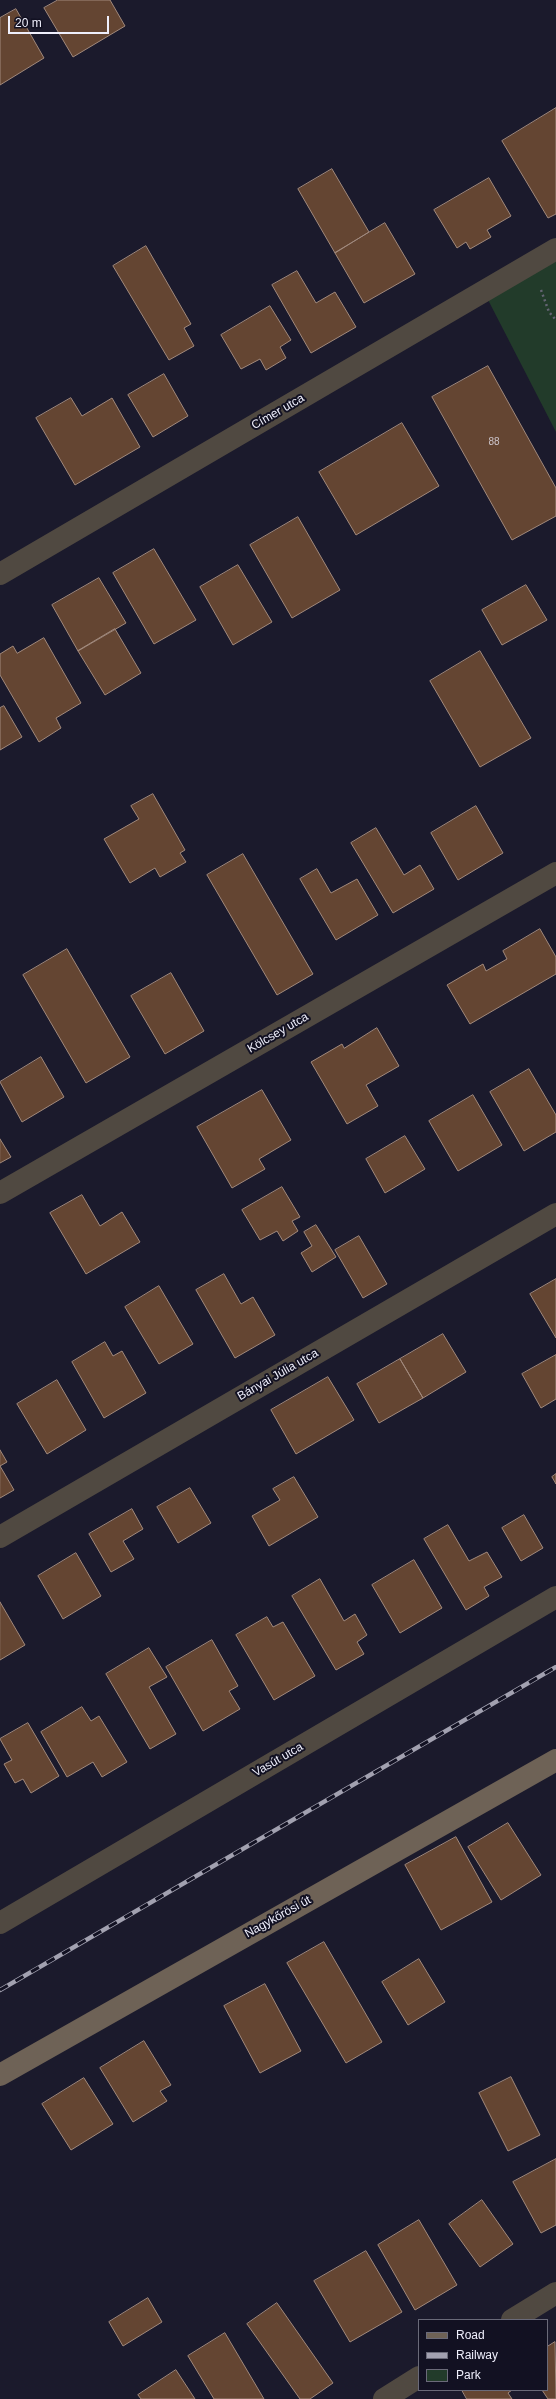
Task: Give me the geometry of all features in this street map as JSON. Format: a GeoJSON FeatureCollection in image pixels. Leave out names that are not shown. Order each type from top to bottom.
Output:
{"type":"FeatureCollection","features":[{"type":"Feature","properties":{"kind":"main road","name":"Nagykőrösi út"},"geometry":{"type":"LineString","coordinates":[[0,2074],[556,1760]]}},
{"type":"Feature","properties":{"kind":"street","name":"Címer utca"},"geometry":{"type":"LineString","coordinates":[[0,574],[556,249]]}},
{"type":"Feature","properties":{"kind":"street","name":"Kölcsey utca"},"geometry":{"type":"LineString","coordinates":[[0,1193],[556,873]]}},
{"type":"Feature","properties":{"kind":"street","name":"Bányai Júlia utca"},"geometry":{"type":"LineString","coordinates":[[0,1537],[556,1214]]}},
{"type":"Feature","properties":{"kind":"street","name":"Vasút utca"},"geometry":{"type":"LineString","coordinates":[[0,1923],[556,1597]]}},
{"type":"Feature","properties":{"kind":"street"},"geometry":{"type":"LineString","coordinates":[[514,2319],[556,2293]]}},
{"type":"Feature","properties":{"kind":"street"},"geometry":{"type":"LineString","coordinates":[[384,2399],[418,2378]]}},
{"type":"Feature","properties":{"kind":"green space"},"geometry":{"type":"Polygon","coordinates":[[[556,249],[556,432],[484,292],[556,249]]]}},
{"type":"Feature","properties":{"kind":"building"},"geometry":{"type":"Polygon","coordinates":[[[58,0],[110,0],[125,26],[73,57],[44,8],[58,0]]]}},
{"type":"Feature","properties":{"kind":"building"},"geometry":{"type":"Polygon","coordinates":[[[16,9],[44,58],[0,85],[0,18],[16,9]]]}},
{"type":"Feature","properties":{"kind":"building"},"geometry":{"type":"Polygon","coordinates":[[[556,108],[556,214],[548,218],[502,141],[556,108]]]}},
{"type":"Feature","properties":{"kind":"building"},"geometry":{"type":"Polygon","coordinates":[[[332,169],[369,232],[335,253],[298,189],[332,169]]]}},
{"type":"Feature","properties":{"kind":"building"},"geometry":{"type":"Polygon","coordinates":[[[489,178],[511,216],[487,230],[491,237],[470,249],[466,242],[457,248],[434,210],[489,178]]]}},
{"type":"Feature","properties":{"kind":"building"},"geometry":{"type":"Polygon","coordinates":[[[385,223],[415,274],[364,303],[335,253],[385,223]]]}},
{"type":"Feature","properties":{"kind":"building"},"geometry":{"type":"Polygon","coordinates":[[[146,246],[191,324],[184,328],[194,346],[169,360],[113,266],[146,246]]]}},
{"type":"Feature","properties":{"kind":"building"},"geometry":{"type":"Polygon","coordinates":[[[297,271],[316,303],[335,292],[356,327],[311,353],[272,285],[297,271]]]}},
{"type":"Feature","properties":{"kind":"building"},"geometry":{"type":"Polygon","coordinates":[[[270,306],[291,340],[280,347],[286,358],[266,370],[260,359],[241,369],[221,335],[270,306]]]}},
{"type":"Feature","properties":{"kind":"building"},"geometry":{"type":"Polygon","coordinates":[[[488,366],[556,488],[556,516],[512,540],[432,397],[488,366]]]}},
{"type":"Feature","properties":{"kind":"building"},"geometry":{"type":"Polygon","coordinates":[[[164,374],[188,416],[153,437],[128,395],[164,374]]]}},
{"type":"Feature","properties":{"kind":"building"},"geometry":{"type":"Polygon","coordinates":[[[71,398],[82,416],[112,398],[140,447],[75,485],[36,418],[71,398]]]}},
{"type":"Feature","properties":{"kind":"building"},"geometry":{"type":"Polygon","coordinates":[[[402,423],[439,486],[356,535],[319,472],[402,423]]]}},
{"type":"Feature","properties":{"kind":"building"},"geometry":{"type":"Polygon","coordinates":[[[298,517],[340,590],[292,618],[250,545],[298,517]]]}},
{"type":"Feature","properties":{"kind":"building"},"geometry":{"type":"Polygon","coordinates":[[[154,549],[196,620],[154,644],[113,573],[154,549]]]}},
{"type":"Feature","properties":{"kind":"building"},"geometry":{"type":"Polygon","coordinates":[[[238,565],[272,622],[233,645],[200,587],[238,565]]]}},
{"type":"Feature","properties":{"kind":"building"},"geometry":{"type":"Polygon","coordinates":[[[99,578],[126,623],[78,651],[52,605],[99,578]]]}},
{"type":"Feature","properties":{"kind":"building"},"geometry":{"type":"Polygon","coordinates":[[[526,585],[547,620],[502,645],[482,610],[526,585]]]}},
{"type":"Feature","properties":{"kind":"building"},"geometry":{"type":"Polygon","coordinates":[[[115,629],[141,673],[105,695],[78,651],[115,629]]]}},
{"type":"Feature","properties":{"kind":"building"},"geometry":{"type":"Polygon","coordinates":[[[44,638],[81,703],[56,718],[61,728],[39,742],[0,675],[0,654],[13,646],[17,653],[44,638]]]}},
{"type":"Feature","properties":{"kind":"building"},"geometry":{"type":"Polygon","coordinates":[[[480,651],[531,738],[480,767],[430,681],[480,651]]]}},
{"type":"Feature","properties":{"kind":"building"},"geometry":{"type":"Polygon","coordinates":[[[4,706],[22,737],[0,750],[0,708],[4,706]]]}},
{"type":"Feature","properties":{"kind":"building"},"geometry":{"type":"Polygon","coordinates":[[[153,794],[185,850],[180,853],[186,862],[160,877],[155,868],[130,883],[104,839],[139,819],[131,806],[153,794]]]}},
{"type":"Feature","properties":{"kind":"building"},"geometry":{"type":"Polygon","coordinates":[[[476,806],[503,853],[458,880],[431,833],[476,806]]]}},
{"type":"Feature","properties":{"kind":"building"},"geometry":{"type":"Polygon","coordinates":[[[376,828],[404,875],[420,865],[434,889],[393,913],[351,843],[376,828]]]}},
{"type":"Feature","properties":{"kind":"building"},"geometry":{"type":"Polygon","coordinates":[[[243,854],[313,974],[277,995],[207,875],[243,854]]]}},
{"type":"Feature","properties":{"kind":"building"},"geometry":{"type":"Polygon","coordinates":[[[317,869],[331,893],[357,879],[378,915],[336,940],[300,879],[317,869]]]}},
{"type":"Feature","properties":{"kind":"building"},"geometry":{"type":"Polygon","coordinates":[[[540,929],[556,957],[556,974],[470,1024],[447,985],[483,964],[486,971],[507,959],[503,951],[540,929]]]}},
{"type":"Feature","properties":{"kind":"building"},"geometry":{"type":"Polygon","coordinates":[[[67,949],[130,1057],[86,1083],[23,975],[67,949]]]}},
{"type":"Feature","properties":{"kind":"building"},"geometry":{"type":"Polygon","coordinates":[[[171,973],[204,1031],[165,1054],[131,996],[171,973]]]}},
{"type":"Feature","properties":{"kind":"building"},"geometry":{"type":"Polygon","coordinates":[[[377,1028],[399,1066],[366,1085],[378,1106],[347,1124],[311,1062],[342,1044],[344,1048],[377,1028]]]}},
{"type":"Feature","properties":{"kind":"building"},"geometry":{"type":"Polygon","coordinates":[[[41,1057],[64,1097],[22,1122],[0,1082],[41,1057]]]}},
{"type":"Feature","properties":{"kind":"building"},"geometry":{"type":"Polygon","coordinates":[[[529,1069],[556,1115],[556,1132],[524,1151],[490,1092],[529,1069]]]}},
{"type":"Feature","properties":{"kind":"building"},"geometry":{"type":"Polygon","coordinates":[[[262,1090],[291,1140],[259,1159],[265,1169],[232,1188],[197,1127],[262,1090]]]}},
{"type":"Feature","properties":{"kind":"building"},"geometry":{"type":"Polygon","coordinates":[[[473,1095],[502,1145],[458,1171],[429,1121],[473,1095]]]}},
{"type":"Feature","properties":{"kind":"building"},"geometry":{"type":"Polygon","coordinates":[[[405,1136],[425,1169],[385,1193],[366,1159],[405,1136]]]}},
{"type":"Feature","properties":{"kind":"building"},"geometry":{"type":"Polygon","coordinates":[[[0,1139],[11,1157],[0,1163],[0,1139]]]}},
{"type":"Feature","properties":{"kind":"building"},"geometry":{"type":"Polygon","coordinates":[[[282,1187],[300,1217],[292,1221],[298,1231],[283,1241],[277,1231],[260,1240],[242,1210],[282,1187]]]}},
{"type":"Feature","properties":{"kind":"building"},"geometry":{"type":"Polygon","coordinates":[[[82,1195],[100,1226],[122,1212],[140,1242],[86,1274],[50,1213],[82,1195]]]}},
{"type":"Feature","properties":{"kind":"building"},"geometry":{"type":"Polygon","coordinates":[[[316,1225],[336,1257],[312,1272],[301,1253],[312,1246],[304,1232],[316,1225]]]}},
{"type":"Feature","properties":{"kind":"building"},"geometry":{"type":"Polygon","coordinates":[[[359,1236],[387,1284],[363,1298],[335,1250],[359,1236]]]}},
{"type":"Feature","properties":{"kind":"building"},"geometry":{"type":"Polygon","coordinates":[[[224,1274],[241,1304],[253,1297],[275,1335],[235,1358],[196,1290],[224,1274]]]}},
{"type":"Feature","properties":{"kind":"building"},"geometry":{"type":"Polygon","coordinates":[[[556,1279],[556,1338],[530,1294],[556,1279]]]}},
{"type":"Feature","properties":{"kind":"building"},"geometry":{"type":"Polygon","coordinates":[[[159,1286],[193,1344],[159,1364],[125,1307],[159,1286]]]}},
{"type":"Feature","properties":{"kind":"building"},"geometry":{"type":"Polygon","coordinates":[[[443,1334],[466,1372],[423,1398],[400,1359],[443,1334]]]}},
{"type":"Feature","properties":{"kind":"building"},"geometry":{"type":"Polygon","coordinates":[[[105,1342],[113,1356],[122,1351],[146,1393],[104,1418],[72,1362],[105,1342]]]}},
{"type":"Feature","properties":{"kind":"building"},"geometry":{"type":"Polygon","coordinates":[[[556,1355],[556,1399],[541,1408],[522,1374],[556,1355]]]}},
{"type":"Feature","properties":{"kind":"building"},"geometry":{"type":"Polygon","coordinates":[[[400,1359],[423,1398],[379,1423],[357,1384],[400,1359]]]}},
{"type":"Feature","properties":{"kind":"building"},"geometry":{"type":"Polygon","coordinates":[[[328,1377],[354,1420],[296,1454],[271,1410],[328,1377]]]}},
{"type":"Feature","properties":{"kind":"building"},"geometry":{"type":"Polygon","coordinates":[[[57,1380],[86,1430],[47,1454],[17,1404],[57,1380]]]}},
{"type":"Feature","properties":{"kind":"building"},"geometry":{"type":"Polygon","coordinates":[[[0,1450],[7,1462],[0,1466],[0,1450]]]}},
{"type":"Feature","properties":{"kind":"building"},"geometry":{"type":"Polygon","coordinates":[[[0,1466],[14,1490],[0,1498],[0,1466]]]}},
{"type":"Feature","properties":{"kind":"building"},"geometry":{"type":"Polygon","coordinates":[[[556,1474],[556,1484],[552,1477],[556,1474]]]}},
{"type":"Feature","properties":{"kind":"building"},"geometry":{"type":"Polygon","coordinates":[[[294,1477],[318,1517],[269,1546],[252,1516],[280,1500],[273,1489],[294,1477]]]}},
{"type":"Feature","properties":{"kind":"building"},"geometry":{"type":"Polygon","coordinates":[[[190,1488],[211,1523],[178,1543],[157,1507],[190,1488]]]}},
{"type":"Feature","properties":{"kind":"building"},"geometry":{"type":"Polygon","coordinates":[[[132,1509],[143,1529],[123,1541],[134,1559],[111,1572],[89,1534],[132,1509]]]}},
{"type":"Feature","properties":{"kind":"building"},"geometry":{"type":"Polygon","coordinates":[[[524,1515],[543,1548],[521,1561],[502,1528],[524,1515]]]}},
{"type":"Feature","properties":{"kind":"building"},"geometry":{"type":"Polygon","coordinates":[[[448,1525],[469,1561],[487,1552],[502,1577],[484,1587],[489,1596],[466,1610],[424,1539],[448,1525]]]}},
{"type":"Feature","properties":{"kind":"building"},"geometry":{"type":"Polygon","coordinates":[[[76,1553],[101,1596],[63,1619],[38,1576],[76,1553]]]}},
{"type":"Feature","properties":{"kind":"building"},"geometry":{"type":"Polygon","coordinates":[[[414,1560],[442,1608],[400,1633],[372,1585],[414,1560]]]}},
{"type":"Feature","properties":{"kind":"building"},"geometry":{"type":"Polygon","coordinates":[[[320,1579],[344,1621],[355,1614],[367,1635],[357,1642],[364,1654],[336,1670],[292,1596],[320,1579]]]}},
{"type":"Feature","properties":{"kind":"building"},"geometry":{"type":"Polygon","coordinates":[[[0,1602],[25,1645],[0,1660],[0,1602]]]}},
{"type":"Feature","properties":{"kind":"building"},"geometry":{"type":"Polygon","coordinates":[[[267,1617],[273,1627],[283,1622],[315,1676],[274,1700],[236,1635],[267,1617]]]}},
{"type":"Feature","properties":{"kind":"building"},"geometry":{"type":"Polygon","coordinates":[[[212,1640],[238,1686],[229,1691],[240,1709],[203,1731],[166,1667],[212,1640]]]}},
{"type":"Feature","properties":{"kind":"building"},"geometry":{"type":"Polygon","coordinates":[[[149,1648],[167,1677],[149,1687],[176,1734],[150,1749],[106,1674],[149,1648]]]}},
{"type":"Feature","properties":{"kind":"building"},"geometry":{"type":"Polygon","coordinates":[[[82,1707],[91,1721],[99,1716],[127,1762],[102,1777],[93,1762],[67,1777],[41,1732],[82,1707]]]}},
{"type":"Feature","properties":{"kind":"building"},"geometry":{"type":"Polygon","coordinates":[[[28,1723],[59,1776],[31,1793],[23,1779],[15,1783],[4,1764],[12,1760],[0,1739],[28,1723]]]}},
{"type":"Feature","properties":{"kind":"building"},"geometry":{"type":"Polygon","coordinates":[[[508,1823],[541,1875],[501,1900],[468,1847],[508,1823]]]}},
{"type":"Feature","properties":{"kind":"building"},"geometry":{"type":"Polygon","coordinates":[[[456,1837],[492,1902],[441,1930],[405,1865],[456,1837]]]}},
{"type":"Feature","properties":{"kind":"building"},"geometry":{"type":"Polygon","coordinates":[[[324,1942],[382,2042],[346,2063],[287,1963],[324,1942]]]}},
{"type":"Feature","properties":{"kind":"building"},"geometry":{"type":"Polygon","coordinates":[[[419,1959],[445,2002],[408,2025],[382,1982],[419,1959]]]}},
{"type":"Feature","properties":{"kind":"building"},"geometry":{"type":"Polygon","coordinates":[[[265,1984],[301,2051],[260,2073],[224,2006],[265,1984]]]}},
{"type":"Feature","properties":{"kind":"building"},"geometry":{"type":"Polygon","coordinates":[[[144,2041],[171,2085],[160,2091],[167,2101],[133,2122],[100,2068],[144,2041]]]}},
{"type":"Feature","properties":{"kind":"building"},"geometry":{"type":"Polygon","coordinates":[[[511,2077],[540,2135],[508,2151],[479,2093],[511,2077]]]}},
{"type":"Feature","properties":{"kind":"building"},"geometry":{"type":"Polygon","coordinates":[[[84,2078],[113,2124],[71,2150],[42,2104],[84,2078]]]}},
{"type":"Feature","properties":{"kind":"building"},"geometry":{"type":"Polygon","coordinates":[[[556,2159],[556,2225],[541,2233],[513,2182],[556,2159]]]}},
{"type":"Feature","properties":{"kind":"building"},"geometry":{"type":"Polygon","coordinates":[[[482,2200],[513,2244],[480,2267],[449,2224],[482,2200]]]}},
{"type":"Feature","properties":{"kind":"building"},"geometry":{"type":"Polygon","coordinates":[[[419,2220],[457,2285],[415,2310],[378,2245],[419,2220]]]}},
{"type":"Feature","properties":{"kind":"building"},"geometry":{"type":"Polygon","coordinates":[[[366,2251],[402,2312],[350,2342],[314,2281],[366,2251]]]}},
{"type":"Feature","properties":{"kind":"building"},"geometry":{"type":"Polygon","coordinates":[[[148,2298],[162,2322],[123,2346],[109,2322],[148,2298]]]}},
{"type":"Feature","properties":{"kind":"building"},"geometry":{"type":"Polygon","coordinates":[[[277,2303],[333,2383],[310,2399],[300,2399],[247,2324],[277,2303]]]}},
{"type":"Feature","properties":{"kind":"building"},"geometry":{"type":"Polygon","coordinates":[[[225,2333],[264,2399],[214,2399],[188,2356],[225,2333]]]}},
{"type":"Feature","properties":{"kind":"building"},"geometry":{"type":"Polygon","coordinates":[[[555,2342],[556,2399],[548,2399],[543,2391],[548,2391],[548,2346],[555,2342]]]}},
{"type":"Feature","properties":{"kind":"building"},"geometry":{"type":"Polygon","coordinates":[[[176,2370],[195,2399],[141,2399],[138,2395],[176,2370]]]}},
{"type":"Feature","properties":{"kind":"building"},"geometry":{"type":"Polygon","coordinates":[[[463,2391],[511,2391],[508,2393],[512,2399],[467,2399],[463,2391]]]}},
{"type":"Feature","properties":{"kind":"railway"},"geometry":{"type":"LineString","coordinates":[[0,1990],[556,1667]]}}]}
